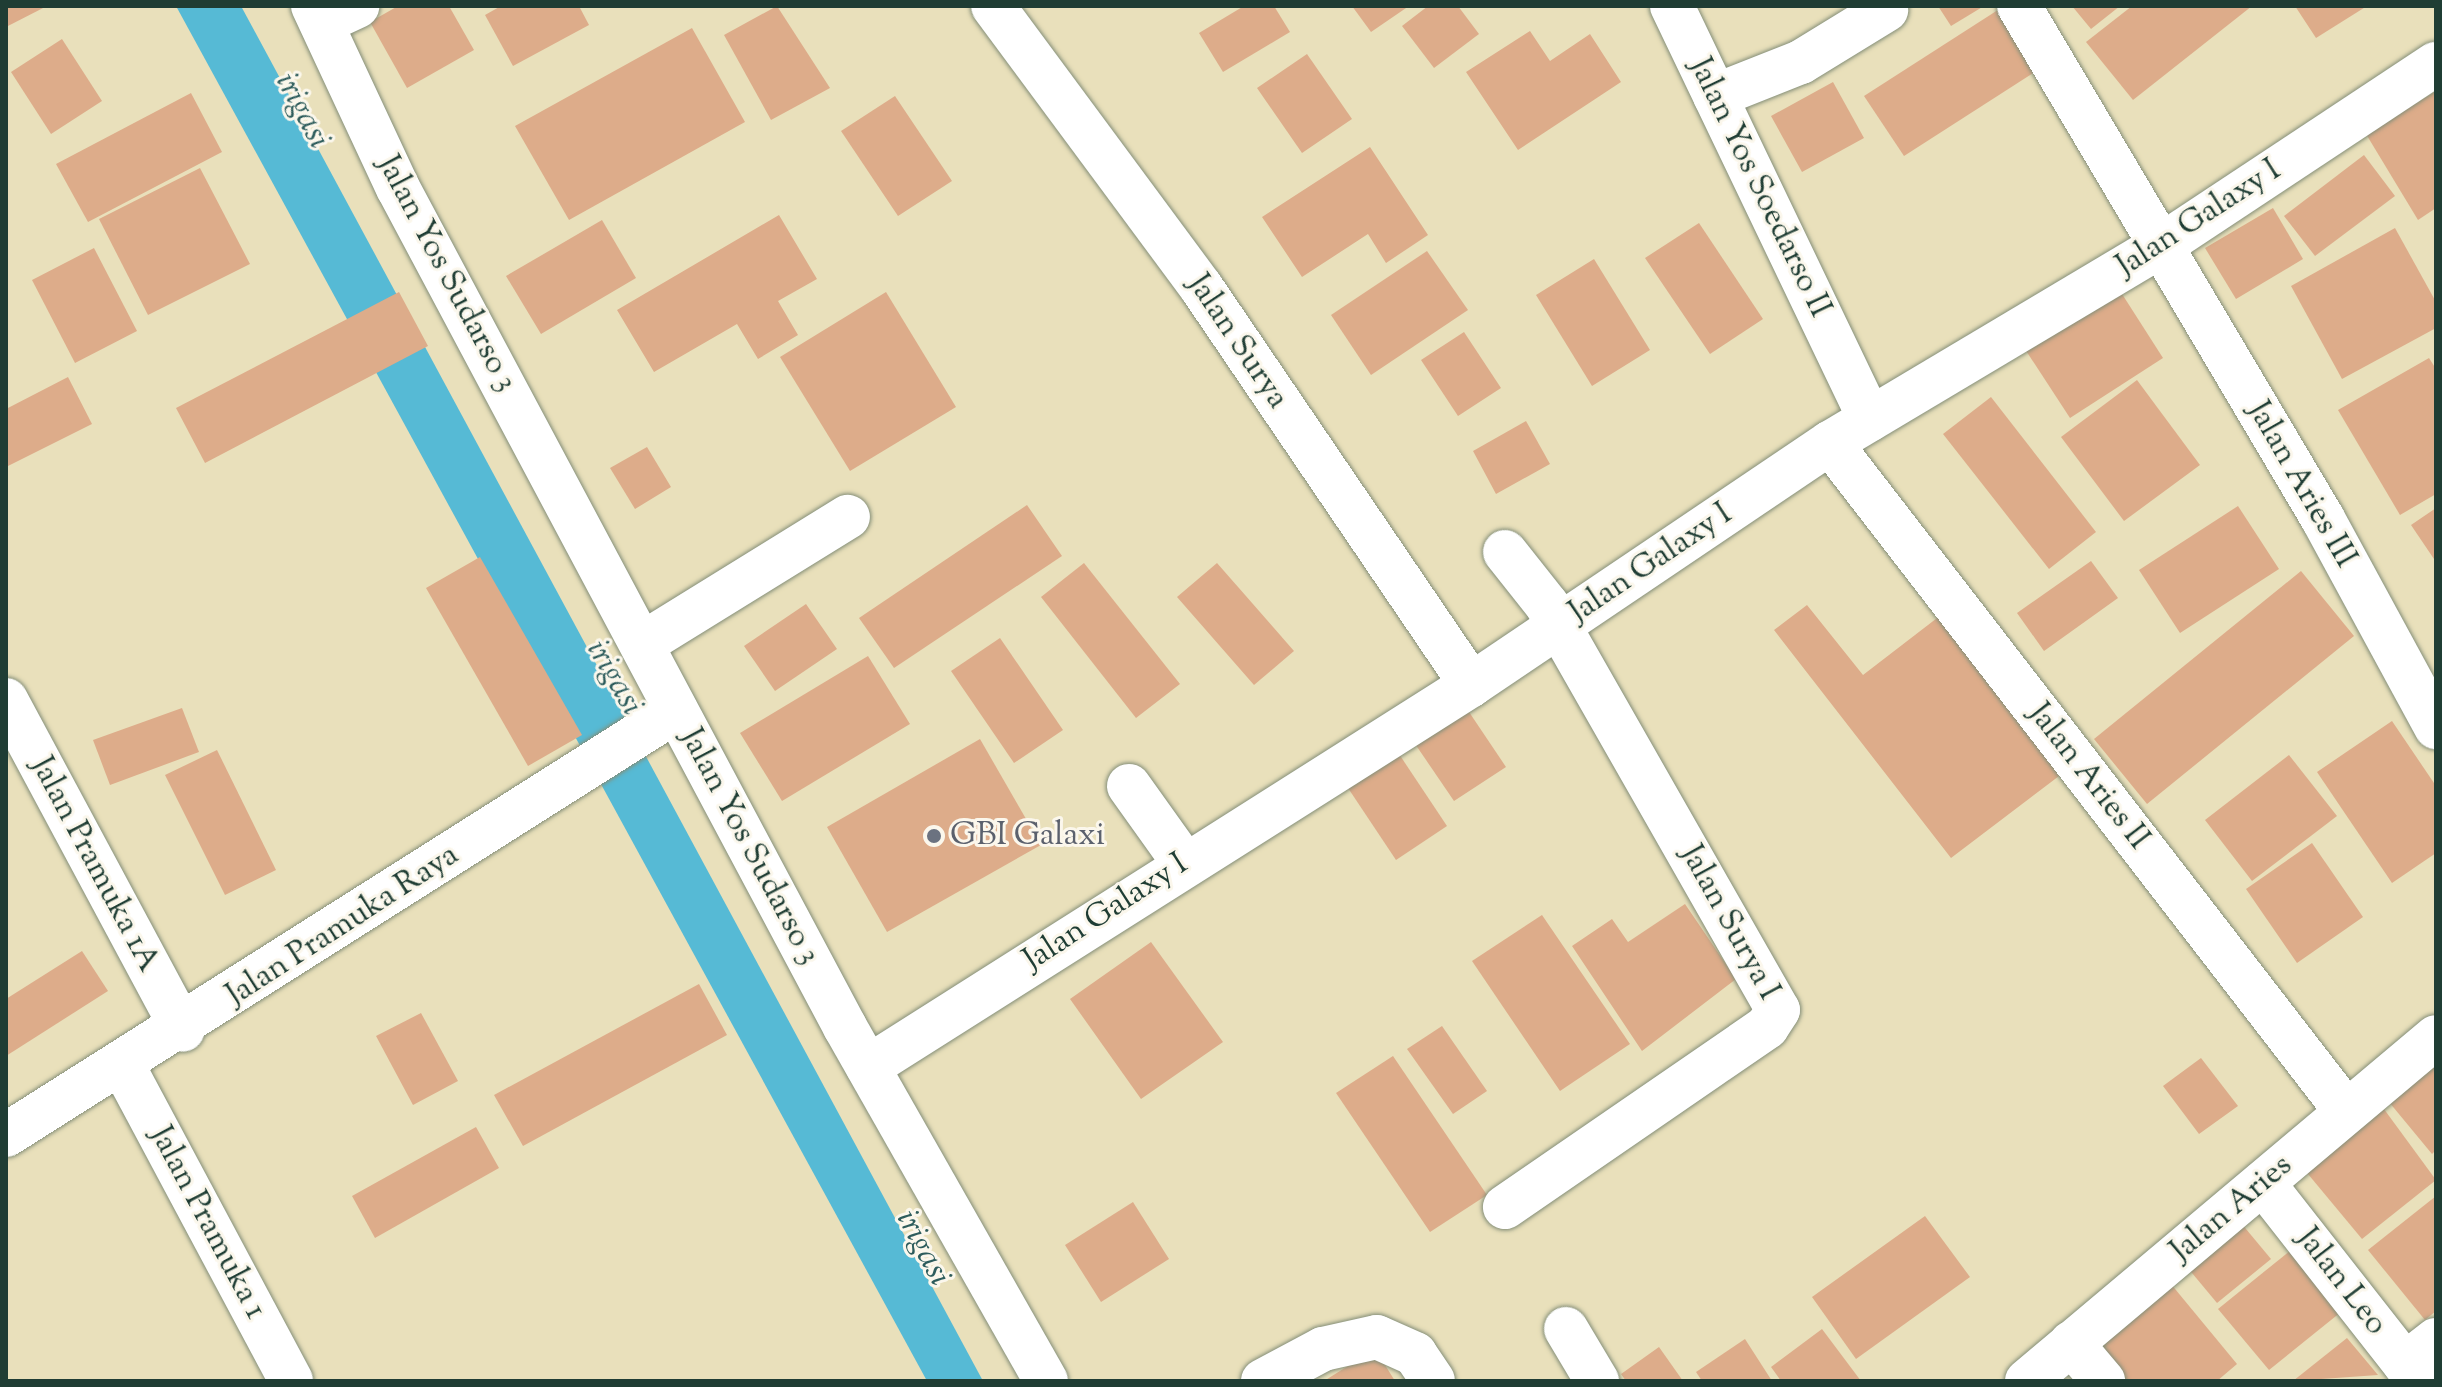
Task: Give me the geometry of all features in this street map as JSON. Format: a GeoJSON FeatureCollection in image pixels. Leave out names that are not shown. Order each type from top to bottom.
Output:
{"type":"FeatureCollection","features":[{"type":"Feature","properties":{"kind":"street","name":"Jalan Surya"},"geometry":{"type":"LineString","coordinates":[[993,6],[1201,287],[1457,666]]}},
{"type":"Feature","properties":{"kind":"street","name":"Jalan Yos Soedarso II"},"geometry":{"type":"LineString","coordinates":[[1672,6],[1860,397]]}},
{"type":"Feature","properties":{"kind":"street","name":"Jalan Aries III"},"geometry":{"type":"LineString","coordinates":[[2019,6],[2159,247],[2323,519],[2436,727]]}},
{"type":"Feature","properties":{"kind":"street"},"geometry":{"type":"LineString","coordinates":[[1715,96],[1801,62],[1886,10]]}},
{"type":"Feature","properties":{"kind":"street","name":"Jalan Yos Sudarso 3"},"geometry":{"type":"LineString","coordinates":[[331,11],[398,188],[642,644],[672,714],[1046,1381]]}},
{"type":"Feature","properties":{"kind":"street","name":"Jalan Galaxy I"},"geometry":{"type":"LineString","coordinates":[[857,1047],[1159,828],[1457,666],[1535,591],[1830,443],[1860,397],[2159,247],[2436,64]]}},
{"type":"Feature","properties":{"kind":"street","name":"Jalan Aries II"},"geometry":{"type":"LineString","coordinates":[[1830,443],[2346,1111]]}},
{"type":"Feature","properties":{"kind":"street"},"geometry":{"type":"LineString","coordinates":[[642,644],[848,517]]}},
{"type":"Feature","properties":{"kind":"street","name":"Jalan Surya I"},"geometry":{"type":"LineString","coordinates":[[1505,1207],[1767,1027],[1778,1010],[1535,591]]}},
{"type":"Feature","properties":{"kind":"street","name":"Jalan Pramuka 1A"},"geometry":{"type":"LineString","coordinates":[[6,700],[183,1030]]}},
{"type":"Feature","properties":{"kind":"street","name":"Jalan Pramuka Raya"},"geometry":{"type":"LineString","coordinates":[[6,1135],[183,1030],[672,714]]}},
{"type":"Feature","properties":{"kind":"street","name":"Jalan Aries"},"geometry":{"type":"LineString","coordinates":[[2027,1381],[2436,1037]]}},
{"type":"Feature","properties":{"kind":"street","name":"Jalan Pramuka 1"},"geometry":{"type":"LineString","coordinates":[[122,1064],[291,1381]]}},
{"type":"Feature","properties":{"kind":"street","name":"Jalan Leo"},"geometry":{"type":"LineString","coordinates":[[2263,1183],[2420,1362]]}},
{"type":"Feature","properties":{"kind":"street"},"geometry":{"type":"LineString","coordinates":[[1566,1329],[1597,1381]]}},
{"type":"Feature","properties":{"kind":"street"},"geometry":{"type":"LineString","coordinates":[[1263,1381],[1323,1349],[1377,1337],[1415,1354],[1433,1381]]}},
{"type":"Feature","properties":{"kind":"street"},"geometry":{"type":"LineString","coordinates":[[2071,1343],[2103,1381]]}},
{"type":"Feature","properties":{"kind":"water"},"geometry":{"type":"Polygon","coordinates":[[[176,6],[241,6],[983,1381],[927,1381],[176,6]]]}},
{"type":"Feature","properties":{"kind":"building"},"geometry":{"type":"Polygon","coordinates":[[[6,6],[47,6],[6,27],[6,6]]]}},
{"type":"Feature","properties":{"kind":"building"},"geometry":{"type":"Polygon","coordinates":[[[398,6],[449,6],[474,50],[407,88],[370,22],[398,6]]]}},
{"type":"Feature","properties":{"kind":"building"},"geometry":{"type":"Polygon","coordinates":[[[501,6],[579,6],[589,25],[513,66],[485,15],[501,6]]]}},
{"type":"Feature","properties":{"kind":"building"},"geometry":{"type":"Polygon","coordinates":[[[777,6],[830,88],[771,120],[724,35],[777,6]]]}},
{"type":"Feature","properties":{"kind":"building"},"geometry":{"type":"Polygon","coordinates":[[[1244,6],[1274,6],[1290,32],[1223,72],[1199,33],[1244,6]]]}},
{"type":"Feature","properties":{"kind":"building"},"geometry":{"type":"Polygon","coordinates":[[[1352,6],[1409,6],[1371,32],[1352,6]]]}},
{"type":"Feature","properties":{"kind":"building"},"geometry":{"type":"Polygon","coordinates":[[[1428,6],[1458,6],[1479,34],[1434,68],[1402,26],[1428,6]]]}},
{"type":"Feature","properties":{"kind":"building"},"geometry":{"type":"Polygon","coordinates":[[[1938,6],[1984,6],[1951,26],[1938,6]]]}},
{"type":"Feature","properties":{"kind":"building"},"geometry":{"type":"Polygon","coordinates":[[[2072,6],[2120,6],[2091,29],[2072,6]]]}},
{"type":"Feature","properties":{"kind":"building"},"geometry":{"type":"Polygon","coordinates":[[[2132,6],[2252,6],[2133,100],[2086,42],[2132,6]]]}},
{"type":"Feature","properties":{"kind":"building"},"geometry":{"type":"Polygon","coordinates":[[[2295,6],[2367,6],[2316,38],[2295,6]]]}},
{"type":"Feature","properties":{"kind":"building"},"geometry":{"type":"Polygon","coordinates":[[[2001,8],[2041,68],[1904,156],[1864,96],[2001,8]]]}},
{"type":"Feature","properties":{"kind":"building"},"geometry":{"type":"Polygon","coordinates":[[[692,28],[745,122],[569,220],[515,126],[692,28]]]}},
{"type":"Feature","properties":{"kind":"building"},"geometry":{"type":"Polygon","coordinates":[[[1530,31],[1550,61],[1590,34],[1621,82],[1518,150],[1466,72],[1530,31]]]}},
{"type":"Feature","properties":{"kind":"building"},"geometry":{"type":"Polygon","coordinates":[[[62,39],[102,101],[51,134],[11,72],[62,39]]]}},
{"type":"Feature","properties":{"kind":"building"},"geometry":{"type":"Polygon","coordinates":[[[1307,54],[1352,119],[1302,153],[1257,88],[1307,54]]]}},
{"type":"Feature","properties":{"kind":"building"},"geometry":{"type":"Polygon","coordinates":[[[1833,82],[1864,138],[1802,172],[1771,116],[1833,82]]]}},
{"type":"Feature","properties":{"kind":"building"},"geometry":{"type":"Polygon","coordinates":[[[2436,91],[2436,208],[2418,220],[2366,134],[2436,91]]]}},
{"type":"Feature","properties":{"kind":"building"},"geometry":{"type":"Polygon","coordinates":[[[191,93],[222,152],[88,222],[56,164],[191,93]]]}},
{"type":"Feature","properties":{"kind":"building"},"geometry":{"type":"Polygon","coordinates":[[[895,96],[952,181],[898,216],[841,131],[895,96]]]}},
{"type":"Feature","properties":{"kind":"building"},"geometry":{"type":"Polygon","coordinates":[[[1370,147],[1428,235],[1386,263],[1368,234],[1302,277],[1262,217],[1370,147]]]}},
{"type":"Feature","properties":{"kind":"building"},"geometry":{"type":"Polygon","coordinates":[[[2364,155],[2395,196],[2315,256],[2284,216],[2364,155]]]}},
{"type":"Feature","properties":{"kind":"building"},"geometry":{"type":"Polygon","coordinates":[[[200,168],[250,264],[148,315],[99,219],[200,168]]]}},
{"type":"Feature","properties":{"kind":"building"},"geometry":{"type":"Polygon","coordinates":[[[2273,208],[2303,259],[2236,299],[2205,248],[2273,208]]]}},
{"type":"Feature","properties":{"kind":"building"},"geometry":{"type":"Polygon","coordinates":[[[779,215],[817,279],[778,301],[798,335],[758,359],[737,324],[654,372],[617,310],[779,215]]]}},
{"type":"Feature","properties":{"kind":"building"},"geometry":{"type":"Polygon","coordinates":[[[602,220],[636,278],[541,334],[506,276],[602,220]]]}},
{"type":"Feature","properties":{"kind":"building"},"geometry":{"type":"Polygon","coordinates":[[[1699,223],[1763,319],[1710,354],[1645,258],[1699,223]]]}},
{"type":"Feature","properties":{"kind":"building"},"geometry":{"type":"Polygon","coordinates":[[[2395,228],[2436,302],[2436,328],[2342,379],[2291,286],[2395,228]]]}},
{"type":"Feature","properties":{"kind":"building"},"geometry":{"type":"Polygon","coordinates":[[[94,248],[137,331],[75,363],[32,280],[94,248]]]}},
{"type":"Feature","properties":{"kind":"building"},"geometry":{"type":"Polygon","coordinates":[[[1427,251],[1468,310],[1371,375],[1331,315],[1427,251]]]}},
{"type":"Feature","properties":{"kind":"building"},"geometry":{"type":"Polygon","coordinates":[[[1594,259],[1650,350],[1592,386],[1536,295],[1594,259]]]}},
{"type":"Feature","properties":{"kind":"building"},"geometry":{"type":"Polygon","coordinates":[[[2115,283],[2163,358],[2070,418],[2021,343],[2115,283]]]}},
{"type":"Feature","properties":{"kind":"building"},"geometry":{"type":"Polygon","coordinates":[[[399,292],[428,346],[205,463],[176,408],[399,292]]]}},
{"type":"Feature","properties":{"kind":"building"},"geometry":{"type":"Polygon","coordinates":[[[886,292],[956,407],[850,471],[780,357],[886,292]]]}},
{"type":"Feature","properties":{"kind":"building"},"geometry":{"type":"Polygon","coordinates":[[[1464,332],[1501,388],[1458,416],[1421,360],[1464,332]]]}},
{"type":"Feature","properties":{"kind":"building"},"geometry":{"type":"Polygon","coordinates":[[[2429,358],[2436,369],[2436,494],[2400,515],[2338,410],[2429,358]]]}},
{"type":"Feature","properties":{"kind":"building"},"geometry":{"type":"Polygon","coordinates":[[[68,377],[92,424],[6,467],[6,409],[68,377]]]}},
{"type":"Feature","properties":{"kind":"building"},"geometry":{"type":"Polygon","coordinates":[[[2137,380],[2200,465],[2124,521],[2061,437],[2137,380]]]}},
{"type":"Feature","properties":{"kind":"building"},"geometry":{"type":"Polygon","coordinates":[[[1991,397],[2096,532],[2049,569],[1943,434],[1991,397]]]}},
{"type":"Feature","properties":{"kind":"building"},"geometry":{"type":"Polygon","coordinates":[[[1526,421],[1550,464],[1496,494],[1473,451],[1526,421]]]}},
{"type":"Feature","properties":{"kind":"building"},"geometry":{"type":"Polygon","coordinates":[[[647,447],[671,487],[635,509],[610,468],[647,447]]]}},
{"type":"Feature","properties":{"kind":"building"},"geometry":{"type":"Polygon","coordinates":[[[1027,505],[1062,556],[894,668],[859,618],[1027,505]]]}},
{"type":"Feature","properties":{"kind":"building"},"geometry":{"type":"Polygon","coordinates":[[[2238,506],[2279,569],[2180,633],[2139,570],[2238,506]]]}},
{"type":"Feature","properties":{"kind":"building"},"geometry":{"type":"Polygon","coordinates":[[[2436,508],[2436,562],[2411,525],[2436,508]]]}},
{"type":"Feature","properties":{"kind":"building"},"geometry":{"type":"Polygon","coordinates":[[[480,557],[582,735],[528,766],[426,588],[480,557]]]}},
{"type":"Feature","properties":{"kind":"building"},"geometry":{"type":"Polygon","coordinates":[[[2091,561],[2118,598],[2044,651],[2017,613],[2091,561]]]}},
{"type":"Feature","properties":{"kind":"building"},"geometry":{"type":"Polygon","coordinates":[[[1084,563],[1180,684],[1136,718],[1041,597],[1084,563]]]}},
{"type":"Feature","properties":{"kind":"building"},"geometry":{"type":"Polygon","coordinates":[[[1217,563],[1294,651],[1254,685],[1177,597],[1217,563]]]}},
{"type":"Feature","properties":{"kind":"building"},"geometry":{"type":"Polygon","coordinates":[[[2301,571],[2354,636],[2147,804],[2094,739],[2301,571]]]}},
{"type":"Feature","properties":{"kind":"building"},"geometry":{"type":"Polygon","coordinates":[[[806,604],[837,649],[775,691],[744,646],[806,604]]]}},
{"type":"Feature","properties":{"kind":"building"},"geometry":{"type":"Polygon","coordinates":[[[1807,605],[1863,675],[1941,615],[2063,773],[1951,858],[1774,630],[1807,605]]]}},
{"type":"Feature","properties":{"kind":"building"},"geometry":{"type":"Polygon","coordinates":[[[1000,638],[1063,730],[1014,763],[951,671],[1000,638]]]}},
{"type":"Feature","properties":{"kind":"building"},"geometry":{"type":"Polygon","coordinates":[[[868,656],[910,724],[782,801],[740,733],[868,656]]]}},
{"type":"Feature","properties":{"kind":"building"},"geometry":{"type":"Polygon","coordinates":[[[1461,700],[1506,767],[1454,801],[1409,735],[1461,700]]]}},
{"type":"Feature","properties":{"kind":"building"},"geometry":{"type":"Polygon","coordinates":[[[182,708],[199,752],[110,785],[93,740],[182,708]]]}},
{"type":"Feature","properties":{"kind":"building"},"geometry":{"type":"Polygon","coordinates":[[[2392,721],[2436,786],[2436,853],[2392,883],[2317,772],[2392,721]]]}},
{"type":"Feature","properties":{"kind":"building","name":"GBI Galaxi"},"geometry":{"type":"Polygon","coordinates":[[[980,739],[1041,845],[887,932],[827,827],[980,739]]]}},
{"type":"Feature","properties":{"kind":"building"},"geometry":{"type":"Polygon","coordinates":[[[1395,748],[1447,826],[1396,860],[1344,782],[1395,748]]]}},
{"type":"Feature","properties":{"kind":"building"},"geometry":{"type":"Polygon","coordinates":[[[217,750],[276,870],[225,895],[165,775],[217,750]]]}},
{"type":"Feature","properties":{"kind":"building"},"geometry":{"type":"Polygon","coordinates":[[[2289,755],[2337,816],[2252,881],[2205,820],[2289,755]]]}},
{"type":"Feature","properties":{"kind":"building"},"geometry":{"type":"Polygon","coordinates":[[[2312,843],[2363,917],[2297,963],[2246,889],[2312,843]]]}},
{"type":"Feature","properties":{"kind":"building"},"geometry":{"type":"Polygon","coordinates":[[[1685,904],[1736,979],[1642,1051],[1572,946],[1612,919],[1628,942],[1685,904]]]}},
{"type":"Feature","properties":{"kind":"building"},"geometry":{"type":"Polygon","coordinates":[[[1542,915],[1630,1044],[1560,1091],[1472,961],[1542,915]]]}},
{"type":"Feature","properties":{"kind":"building"},"geometry":{"type":"Polygon","coordinates":[[[1151,942],[1223,1042],[1141,1099],[1070,999],[1151,942]]]}},
{"type":"Feature","properties":{"kind":"building"},"geometry":{"type":"Polygon","coordinates":[[[82,951],[108,991],[6,1056],[6,999],[82,951]]]}},
{"type":"Feature","properties":{"kind":"building"},"geometry":{"type":"Polygon","coordinates":[[[699,984],[727,1035],[523,1146],[494,1095],[699,984]]]}},
{"type":"Feature","properties":{"kind":"building"},"geometry":{"type":"Polygon","coordinates":[[[421,1013],[458,1081],[413,1105],[376,1036],[421,1013]]]}},
{"type":"Feature","properties":{"kind":"building"},"geometry":{"type":"Polygon","coordinates":[[[1442,1026],[1487,1091],[1453,1114],[1407,1049],[1442,1026]]]}},
{"type":"Feature","properties":{"kind":"building"},"geometry":{"type":"Polygon","coordinates":[[[1393,1056],[1487,1195],[1430,1232],[1336,1093],[1393,1056]]]}},
{"type":"Feature","properties":{"kind":"building"},"geometry":{"type":"Polygon","coordinates":[[[2201,1058],[2238,1106],[2199,1134],[2163,1086],[2201,1058]]]}},
{"type":"Feature","properties":{"kind":"building"},"geometry":{"type":"Polygon","coordinates":[[[2436,1064],[2436,1150],[2432,1154],[2389,1102],[2436,1064]]]}},
{"type":"Feature","properties":{"kind":"building"},"geometry":{"type":"Polygon","coordinates":[[[2381,1105],[2436,1180],[2362,1239],[2303,1168],[2381,1105]]]}},
{"type":"Feature","properties":{"kind":"building"},"geometry":{"type":"Polygon","coordinates":[[[476,1127],[499,1168],[375,1238],[352,1196],[476,1127]]]}},
{"type":"Feature","properties":{"kind":"building"},"geometry":{"type":"Polygon","coordinates":[[[2436,1196],[2436,1311],[2425,1320],[2368,1250],[2436,1196]]]}},
{"type":"Feature","properties":{"kind":"building"},"geometry":{"type":"Polygon","coordinates":[[[1133,1202],[1169,1259],[1101,1302],[1065,1245],[1133,1202]]]}},
{"type":"Feature","properties":{"kind":"building"},"geometry":{"type":"Polygon","coordinates":[[[1925,1216],[1970,1277],[1856,1359],[1812,1297],[1925,1216]]]}},
{"type":"Feature","properties":{"kind":"building"},"geometry":{"type":"Polygon","coordinates":[[[2236,1217],[2271,1259],[2217,1303],[2182,1261],[2236,1217]]]}},
{"type":"Feature","properties":{"kind":"building"},"geometry":{"type":"Polygon","coordinates":[[[2291,1250],[2341,1312],[2269,1370],[2218,1309],[2291,1250]]]}},
{"type":"Feature","properties":{"kind":"building"},"geometry":{"type":"Polygon","coordinates":[[[2166,1278],[2237,1364],[2217,1381],[2125,1381],[2091,1339],[2166,1278]]]}},
{"type":"Feature","properties":{"kind":"building"},"geometry":{"type":"Polygon","coordinates":[[[1822,1329],[1861,1381],[1781,1381],[1771,1367],[1822,1329]]]}},
{"type":"Feature","properties":{"kind":"building"},"geometry":{"type":"Polygon","coordinates":[[[2347,1338],[2378,1375],[2293,1381],[2347,1338]]]}},
{"type":"Feature","properties":{"kind":"building"},"geometry":{"type":"Polygon","coordinates":[[[1745,1339],[1772,1381],[1702,1381],[1696,1372],[1745,1339]]]}},
{"type":"Feature","properties":{"kind":"building"},"geometry":{"type":"Polygon","coordinates":[[[1659,1347],[1683,1381],[1626,1381],[1621,1374],[1659,1347]]]}},
{"type":"Feature","properties":{"kind":"building"},"geometry":{"type":"Polygon","coordinates":[[[1375,1349],[1395,1381],[1324,1381],[1375,1349]]]}},
{"type":"Feature","properties":{"kind":"place","name":"GBI Galaxi"},"geometry":{"type":"Point","coordinates":[934,836]}},
{"type":"Feature","properties":{"kind":"water label","name":"irigasi"},"geometry":{"type":"Point","coordinates":[302,111]}},
{"type":"Feature","properties":{"kind":"water label","name":"irigasi"},"geometry":{"type":"Point","coordinates":[614,678]}},
{"type":"Feature","properties":{"kind":"water label","name":"irigasi"},"geometry":{"type":"Point","coordinates":[923,1248]}}]}
